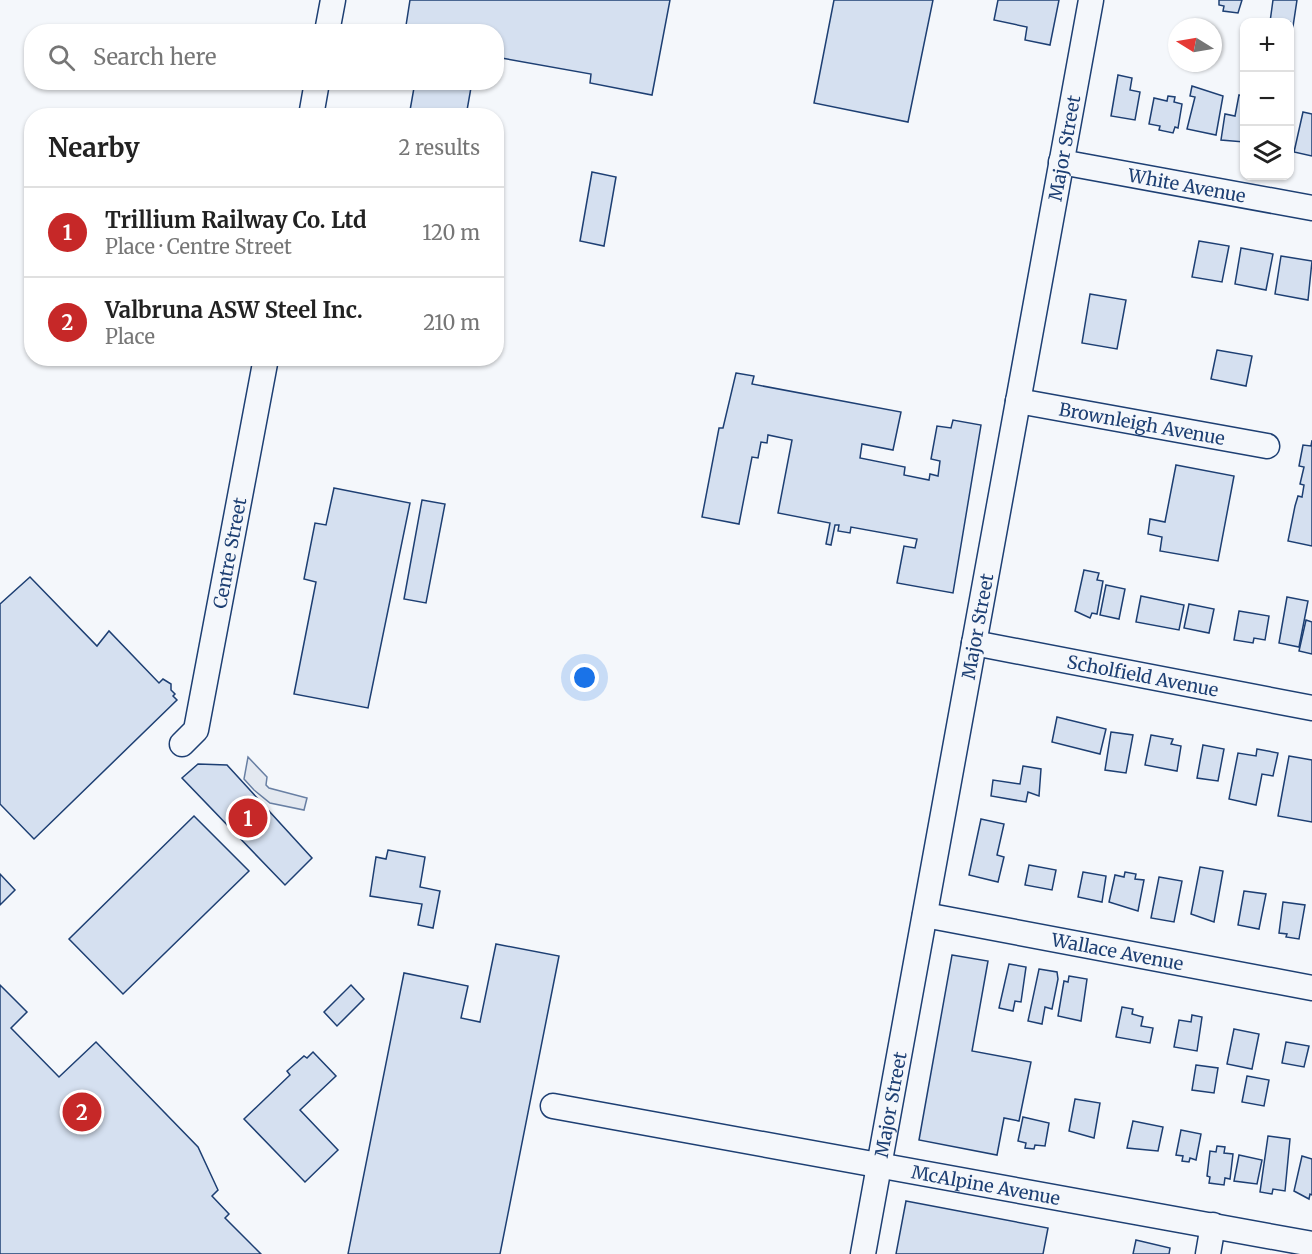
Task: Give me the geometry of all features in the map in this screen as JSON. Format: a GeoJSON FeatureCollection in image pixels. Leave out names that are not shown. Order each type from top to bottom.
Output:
{"type":"FeatureCollection","features":[{"type":"Feature","properties":{"kind":"street"},"geometry":{"type":"LineString","coordinates":[[328,24],[333,0]]}},
{"type":"Feature","properties":{"kind":"street","name":"Major Street"},"geometry":{"type":"LineString","coordinates":[[863,1254],[1091,0]]}},
{"type":"Feature","properties":{"kind":"street"},"geometry":{"type":"LineString","coordinates":[[312,108],[316,90]]}},
{"type":"Feature","properties":{"kind":"street","name":"White Avenue"},"geometry":{"type":"LineString","coordinates":[[1061,162],[1312,208]]}},
{"type":"Feature","properties":{"kind":"street","name":"Centre Street"},"geometry":{"type":"LineString","coordinates":[[183,744],[196,730],[264,366]]}},
{"type":"Feature","properties":{"kind":"street","name":"Brownleigh Avenue"},"geometry":{"type":"LineString","coordinates":[[1018,401],[1267,446]]}},
{"type":"Feature","properties":{"kind":"street","name":"Scholfield Avenue"},"geometry":{"type":"LineString","coordinates":[[974,644],[1312,708]]}},
{"type":"Feature","properties":{"kind":"street","name":"Wallace Avenue"},"geometry":{"type":"LineString","coordinates":[[925,915],[1312,988]]}},
{"type":"Feature","properties":{"kind":"street","name":"McAlpine Avenue"},"geometry":{"type":"LineString","coordinates":[[554,1106],[1312,1244]]}},
{"type":"Feature","properties":{"kind":"street"},"geometry":{"type":"LineString","coordinates":[[1208,1254],[1213,1225]]}},
{"type":"Feature","properties":{"kind":"shaded area"},"geometry":{"type":"Polygon","coordinates":[[[248,757],[267,777],[266,785],[269,788],[307,798],[304,810],[270,803],[254,790],[244,779],[248,757]]]}},
{"type":"Feature","properties":{"kind":"building"},"geometry":{"type":"Polygon","coordinates":[[[410,0],[670,0],[652,95],[590,83],[591,74],[504,58],[504,24],[406,24],[410,0]]]}},
{"type":"Feature","properties":{"kind":"building"},"geometry":{"type":"Polygon","coordinates":[[[834,0],[933,0],[908,122],[814,103],[834,0]]]}},
{"type":"Feature","properties":{"kind":"building"},"geometry":{"type":"Polygon","coordinates":[[[998,0],[1059,0],[1050,45],[1025,40],[1027,27],[994,20],[998,0]]]}},
{"type":"Feature","properties":{"kind":"building"},"geometry":{"type":"Polygon","coordinates":[[[1219,0],[1242,0],[1238,13],[1223,11],[1224,6],[1219,5],[1219,0]]]}},
{"type":"Feature","properties":{"kind":"building"},"geometry":{"type":"Polygon","coordinates":[[[1273,0],[1297,0],[1294,20],[1271,18],[1273,0]]]}},
{"type":"Feature","properties":{"kind":"building"},"geometry":{"type":"Polygon","coordinates":[[[1118,75],[1132,78],[1130,90],[1140,92],[1135,120],[1111,116],[1118,75]]]}},
{"type":"Feature","properties":{"kind":"building"},"geometry":{"type":"Polygon","coordinates":[[[1192,86],[1223,96],[1216,135],[1187,129],[1195,97],[1190,96],[1192,86]]]}},
{"type":"Feature","properties":{"kind":"building"},"geometry":{"type":"Polygon","coordinates":[[[414,90],[471,90],[467,108],[410,108],[414,90]]]}},
{"type":"Feature","properties":{"kind":"building"},"geometry":{"type":"Polygon","coordinates":[[[1240,95],[1240,142],[1221,140],[1225,114],[1235,116],[1240,95]]]}},
{"type":"Feature","properties":{"kind":"building"},"geometry":{"type":"Polygon","coordinates":[[[1168,96],[1175,97],[1174,102],[1182,104],[1178,128],[1175,127],[1173,133],[1159,130],[1160,126],[1149,124],[1154,98],[1167,101],[1168,96]]]}},
{"type":"Feature","properties":{"kind":"building"},"geometry":{"type":"Polygon","coordinates":[[[1303,112],[1312,114],[1312,156],[1294,152],[1303,112]]]}},
{"type":"Feature","properties":{"kind":"building"},"geometry":{"type":"Polygon","coordinates":[[[592,172],[616,177],[604,246],[580,241],[592,172]]]}},
{"type":"Feature","properties":{"kind":"building"},"geometry":{"type":"Polygon","coordinates":[[[1199,241],[1229,246],[1222,282],[1192,277],[1199,241]]]}},
{"type":"Feature","properties":{"kind":"building"},"geometry":{"type":"Polygon","coordinates":[[[1241,248],[1273,254],[1266,290],[1235,284],[1241,248]]]}},
{"type":"Feature","properties":{"kind":"building"},"geometry":{"type":"Polygon","coordinates":[[[1281,256],[1312,261],[1308,300],[1275,294],[1281,256]]]}},
{"type":"Feature","properties":{"kind":"building"},"geometry":{"type":"Polygon","coordinates":[[[1090,294],[1126,300],[1117,349],[1082,343],[1090,294]]]}},
{"type":"Feature","properties":{"kind":"building"},"geometry":{"type":"Polygon","coordinates":[[[1217,350],[1252,356],[1246,386],[1211,379],[1217,350]]]}},
{"type":"Feature","properties":{"kind":"building"},"geometry":{"type":"Polygon","coordinates":[[[736,373],[754,376],[752,384],[901,412],[893,450],[862,444],[860,458],[905,467],[904,475],[929,480],[930,474],[938,476],[940,461],[931,459],[937,426],[951,428],[953,420],[981,425],[953,593],[897,583],[904,546],[915,548],[917,539],[851,527],[850,533],[838,531],[839,525],[835,525],[831,545],[826,544],[830,523],[778,513],[792,440],[768,435],[767,443],[761,442],[758,458],[752,457],[739,524],[702,517],[719,428],[723,428],[736,373]]]}},
{"type":"Feature","properties":{"kind":"building"},"geometry":{"type":"Polygon","coordinates":[[[1312,440],[1312,546],[1288,541],[1295,506],[1298,496],[1302,497],[1304,485],[1300,484],[1304,467],[1299,466],[1303,445],[1311,446],[1312,440]]]}},
{"type":"Feature","properties":{"kind":"building"},"geometry":{"type":"Polygon","coordinates":[[[1176,465],[1234,476],[1218,561],[1160,551],[1162,537],[1148,534],[1150,519],[1165,522],[1176,465]]]}},
{"type":"Feature","properties":{"kind":"building"},"geometry":{"type":"Polygon","coordinates":[[[334,488],[410,503],[368,708],[294,694],[316,582],[304,579],[315,523],[326,525],[334,488]]]}},
{"type":"Feature","properties":{"kind":"building"},"geometry":{"type":"Polygon","coordinates":[[[422,500],[445,504],[426,603],[404,599],[422,500]]]}},
{"type":"Feature","properties":{"kind":"building"},"geometry":{"type":"Polygon","coordinates":[[[1084,570],[1099,573],[1097,580],[1103,581],[1097,614],[1092,613],[1090,618],[1075,611],[1084,570]]]}},
{"type":"Feature","properties":{"kind":"building"},"geometry":{"type":"Polygon","coordinates":[[[30,577],[97,646],[109,631],[159,683],[163,679],[171,684],[171,690],[175,694],[173,696],[177,700],[34,839],[0,804],[0,604],[30,577]]]}},
{"type":"Feature","properties":{"kind":"building"},"geometry":{"type":"Polygon","coordinates":[[[1106,585],[1125,589],[1119,619],[1100,615],[1106,585]]]}},
{"type":"Feature","properties":{"kind":"building"},"geometry":{"type":"Polygon","coordinates":[[[1141,596],[1184,605],[1179,630],[1136,622],[1141,596]]]}},
{"type":"Feature","properties":{"kind":"building"},"geometry":{"type":"Polygon","coordinates":[[[1287,597],[1308,601],[1299,647],[1279,643],[1287,597]]]}},
{"type":"Feature","properties":{"kind":"building"},"geometry":{"type":"Polygon","coordinates":[[[1189,604],[1214,609],[1209,633],[1184,628],[1189,604]]]}},
{"type":"Feature","properties":{"kind":"building"},"geometry":{"type":"Polygon","coordinates":[[[1239,611],[1269,616],[1265,640],[1254,638],[1253,643],[1234,640],[1239,611]]]}},
{"type":"Feature","properties":{"kind":"building"},"geometry":{"type":"Polygon","coordinates":[[[1306,620],[1312,622],[1312,654],[1299,651],[1306,620]]]}},
{"type":"Feature","properties":{"kind":"building"},"geometry":{"type":"Polygon","coordinates":[[[1057,717],[1106,729],[1100,754],[1052,742],[1057,717]]]}},
{"type":"Feature","properties":{"kind":"building"},"geometry":{"type":"Polygon","coordinates":[[[1111,732],[1133,735],[1126,773],[1105,770],[1111,732]]]}},
{"type":"Feature","properties":{"kind":"building"},"geometry":{"type":"Polygon","coordinates":[[[1151,735],[1173,739],[1171,744],[1181,746],[1177,771],[1145,765],[1151,735]]]}},
{"type":"Feature","properties":{"kind":"building"},"geometry":{"type":"Polygon","coordinates":[[[1203,745],[1224,749],[1218,781],[1197,778],[1203,745]]]}},
{"type":"Feature","properties":{"kind":"building"},"geometry":{"type":"Polygon","coordinates":[[[1257,749],[1278,753],[1273,776],[1262,774],[1256,805],[1229,799],[1238,753],[1256,756],[1257,749]]]}},
{"type":"Feature","properties":{"kind":"building"},"geometry":{"type":"Polygon","coordinates":[[[1289,756],[1312,760],[1312,822],[1278,816],[1289,756]]]}},
{"type":"Feature","properties":{"kind":"building"},"geometry":{"type":"Polygon","coordinates":[[[198,764],[227,765],[312,858],[285,885],[182,778],[198,764]]]}},
{"type":"Feature","properties":{"kind":"building"},"geometry":{"type":"Polygon","coordinates":[[[1023,766],[1041,769],[1039,796],[1028,792],[1026,802],[991,796],[993,780],[1020,784],[1023,766]]]}},
{"type":"Feature","properties":{"kind":"building"},"geometry":{"type":"Polygon","coordinates":[[[194,816],[249,871],[123,994],[69,939],[194,816]]]}},
{"type":"Feature","properties":{"kind":"building"},"geometry":{"type":"Polygon","coordinates":[[[981,819],[1004,824],[997,855],[1004,857],[998,882],[969,875],[981,819]]]}},
{"type":"Feature","properties":{"kind":"building"},"geometry":{"type":"Polygon","coordinates":[[[388,850],[425,857],[420,887],[440,891],[433,928],[418,925],[422,904],[370,896],[376,857],[386,859],[388,850]]]}},
{"type":"Feature","properties":{"kind":"building"},"geometry":{"type":"Polygon","coordinates":[[[1029,865],[1056,870],[1052,890],[1025,885],[1029,865]]]}},
{"type":"Feature","properties":{"kind":"building"},"geometry":{"type":"Polygon","coordinates":[[[1200,867],[1223,871],[1214,922],[1191,914],[1200,867]]]}},
{"type":"Feature","properties":{"kind":"building"},"geometry":{"type":"Polygon","coordinates":[[[1083,872],[1106,876],[1102,902],[1078,897],[1083,872]]]}},
{"type":"Feature","properties":{"kind":"building"},"geometry":{"type":"Polygon","coordinates":[[[1125,872],[1136,874],[1135,879],[1144,880],[1138,911],[1109,902],[1115,875],[1124,877],[1125,872]]]}},
{"type":"Feature","properties":{"kind":"building"},"geometry":{"type":"Polygon","coordinates":[[[0,874],[15,890],[0,905],[0,874]]]}},
{"type":"Feature","properties":{"kind":"building"},"geometry":{"type":"Polygon","coordinates":[[[1159,877],[1182,881],[1174,922],[1151,918],[1159,877]]]}},
{"type":"Feature","properties":{"kind":"building"},"geometry":{"type":"Polygon","coordinates":[[[1244,891],[1266,894],[1259,929],[1238,925],[1244,891]]]}},
{"type":"Feature","properties":{"kind":"building"},"geometry":{"type":"Polygon","coordinates":[[[1283,902],[1305,905],[1299,939],[1286,937],[1287,934],[1279,933],[1283,902]]]}},
{"type":"Feature","properties":{"kind":"building"},"geometry":{"type":"Polygon","coordinates":[[[496,944],[559,956],[500,1254],[348,1254],[404,973],[468,986],[461,1018],[480,1022],[496,944]]]}},
{"type":"Feature","properties":{"kind":"building"},"geometry":{"type":"Polygon","coordinates":[[[952,955],[988,961],[972,1051],[1031,1062],[1019,1121],[1004,1118],[997,1155],[919,1140],[952,955]]]}},
{"type":"Feature","properties":{"kind":"building"},"geometry":{"type":"Polygon","coordinates":[[[1009,964],[1026,967],[1021,1002],[1015,1001],[1013,1011],[999,1008],[1009,964]]]}},
{"type":"Feature","properties":{"kind":"building"},"geometry":{"type":"Polygon","coordinates":[[[1039,969],[1057,972],[1058,979],[1052,1009],[1045,1007],[1042,1024],[1028,1021],[1039,969]]]}},
{"type":"Feature","properties":{"kind":"building"},"geometry":{"type":"Polygon","coordinates":[[[1069,976],[1087,979],[1081,1021],[1058,1016],[1064,981],[1068,982],[1069,976]]]}},
{"type":"Feature","properties":{"kind":"building"},"geometry":{"type":"Polygon","coordinates":[[[0,985],[27,1012],[11,1028],[59,1077],[96,1042],[198,1147],[218,1190],[212,1196],[229,1214],[225,1218],[261,1254],[0,1254],[0,985]]]}},
{"type":"Feature","properties":{"kind":"building"},"geometry":{"type":"Polygon","coordinates":[[[351,985],[364,999],[337,1026],[324,1012],[351,985]]]}},
{"type":"Feature","properties":{"kind":"building"},"geometry":{"type":"Polygon","coordinates":[[[1122,1007],[1133,1009],[1132,1014],[1143,1017],[1141,1026],[1153,1028],[1150,1043],[1116,1037],[1122,1007]]]}},
{"type":"Feature","properties":{"kind":"building"},"geometry":{"type":"Polygon","coordinates":[[[1192,1015],[1202,1017],[1197,1051],[1174,1047],[1179,1020],[1191,1022],[1192,1015]]]}},
{"type":"Feature","properties":{"kind":"building"},"geometry":{"type":"Polygon","coordinates":[[[1234,1029],[1259,1034],[1252,1069],[1227,1064],[1234,1029]]]}},
{"type":"Feature","properties":{"kind":"building"},"geometry":{"type":"Polygon","coordinates":[[[1286,1042],[1309,1046],[1304,1067],[1282,1063],[1286,1042]]]}},
{"type":"Feature","properties":{"kind":"building"},"geometry":{"type":"Polygon","coordinates":[[[313,1052],[336,1076],[300,1110],[338,1150],[305,1182],[244,1119],[290,1075],[287,1071],[304,1056],[307,1058],[313,1052]]]}},
{"type":"Feature","properties":{"kind":"building"},"geometry":{"type":"Polygon","coordinates":[[[1196,1065],[1218,1068],[1214,1093],[1192,1090],[1196,1065]]]}},
{"type":"Feature","properties":{"kind":"building"},"geometry":{"type":"Polygon","coordinates":[[[1247,1076],[1269,1080],[1264,1106],[1242,1102],[1247,1076]]]}},
{"type":"Feature","properties":{"kind":"building"},"geometry":{"type":"Polygon","coordinates":[[[1075,1099],[1100,1103],[1094,1138],[1069,1131],[1075,1099]]]}},
{"type":"Feature","properties":{"kind":"building"},"geometry":{"type":"Polygon","coordinates":[[[1023,1117],[1049,1123],[1045,1146],[1035,1145],[1034,1149],[1025,1148],[1026,1143],[1018,1141],[1023,1117]]]}},
{"type":"Feature","properties":{"kind":"building"},"geometry":{"type":"Polygon","coordinates":[[[1133,1121],[1163,1127],[1158,1151],[1127,1148],[1133,1121]]]}},
{"type":"Feature","properties":{"kind":"building"},"geometry":{"type":"Polygon","coordinates":[[[1181,1130],[1201,1134],[1196,1160],[1190,1158],[1189,1162],[1182,1161],[1183,1156],[1176,1155],[1181,1130]]]}},
{"type":"Feature","properties":{"kind":"building"},"geometry":{"type":"Polygon","coordinates":[[[1268,1136],[1290,1139],[1285,1191],[1273,1189],[1272,1194],[1260,1192],[1268,1136]]]}},
{"type":"Feature","properties":{"kind":"building"},"geometry":{"type":"Polygon","coordinates":[[[1217,1146],[1225,1147],[1224,1153],[1233,1154],[1230,1179],[1225,1178],[1224,1185],[1209,1183],[1210,1177],[1207,1176],[1210,1151],[1216,1152],[1217,1146]]]}},
{"type":"Feature","properties":{"kind":"building"},"geometry":{"type":"Polygon","coordinates":[[[1239,1155],[1262,1160],[1257,1184],[1234,1181],[1239,1155]]]}},
{"type":"Feature","properties":{"kind":"building"},"geometry":{"type":"Polygon","coordinates":[[[1302,1156],[1312,1159],[1312,1195],[1310,1194],[1309,1199],[1294,1191],[1302,1156]]]}},
{"type":"Feature","properties":{"kind":"building"},"geometry":{"type":"Polygon","coordinates":[[[906,1201],[1048,1228],[1043,1254],[896,1254],[906,1201]]]}},
{"type":"Feature","properties":{"kind":"building"},"geometry":{"type":"Polygon","coordinates":[[[1136,1240],[1170,1248],[1169,1254],[1133,1254],[1136,1240]]]}},
{"type":"Feature","properties":{"kind":"place","name":"Trillium Railway Co. Ltd"},"geometry":{"type":"Point","coordinates":[248,818]}},
{"type":"Feature","properties":{"kind":"place","name":"Valbruna ASW Steel Inc."},"geometry":{"type":"Point","coordinates":[82,1112]}}]}
